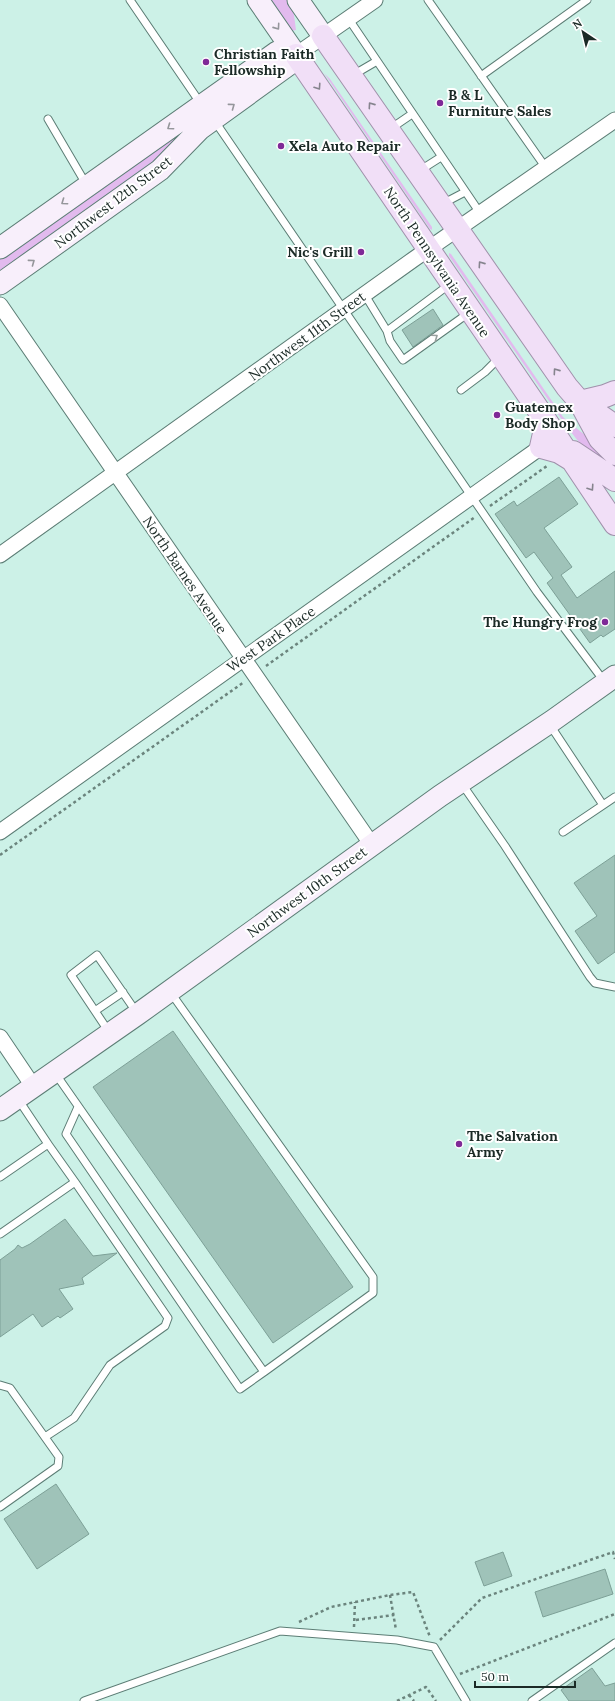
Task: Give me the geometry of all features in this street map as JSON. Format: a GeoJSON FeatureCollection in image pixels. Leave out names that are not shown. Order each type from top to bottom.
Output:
{"type":"FeatureCollection","features":[{"type":"Feature","properties":{"kind":"main road","name":"North Pennsylvania Avenue"},"geometry":{"type":"LineString","coordinates":[[258,0],[544,418],[545,429],[560,451]]}},
{"type":"Feature","properties":{"kind":"main road"},"geometry":{"type":"LineString","coordinates":[[298,0],[567,387],[580,402],[604,420],[615,426]]}},
{"type":"Feature","properties":{"kind":"main road","name":"Northwest 12th Street"},"geometry":{"type":"LineString","coordinates":[[0,248],[87,186],[208,112],[287,66],[296,55]]}},
{"type":"Feature","properties":{"kind":"main road","name":"Northwest 12th Street"},"geometry":{"type":"LineString","coordinates":[[0,284],[160,170],[200,129],[208,112]]}},
{"type":"Feature","properties":{"kind":"main road"},"geometry":{"type":"LineString","coordinates":[[580,402],[606,396],[615,392]]}},
{"type":"Feature","properties":{"kind":"main road"},"geometry":{"type":"LineString","coordinates":[[580,402],[600,439],[615,454]]}},
{"type":"Feature","properties":{"kind":"main road"},"geometry":{"type":"LineString","coordinates":[[560,451],[615,480]]}},
{"type":"Feature","properties":{"kind":"main road"},"geometry":{"type":"LineString","coordinates":[[560,451],[615,524]]}},
{"type":"Feature","properties":{"kind":"main road","name":"Northwest 10th Street"},"geometry":{"type":"LineString","coordinates":[[0,1110],[110,1034],[460,782],[549,723],[610,679]]}},
{"type":"Feature","properties":{"kind":"street","name":"Northwest 12th Street"},"geometry":{"type":"LineString","coordinates":[[296,55],[375,0]]}},
{"type":"Feature","properties":{"kind":"street","name":"Northwest 11th Street"},"geometry":{"type":"LineString","coordinates":[[0,555],[457,229],[615,120]]}},
{"type":"Feature","properties":{"kind":"street","name":"North Barnes Avenue"},"geometry":{"type":"LineString","coordinates":[[0,305],[372,845]]}},
{"type":"Feature","properties":{"kind":"street","name":"West Park Place"},"geometry":{"type":"LineString","coordinates":[[0,832],[472,497],[560,451]]}},
{"type":"Feature","properties":{"kind":"street"},"geometry":{"type":"LineString","coordinates":[[0,1037],[25,1092]]}},
{"type":"Feature","properties":{"kind":"lane"},"geometry":{"type":"LineString","coordinates":[[130,0],[537,592],[610,679]]}},
{"type":"Feature","properties":{"kind":"lane"},"geometry":{"type":"LineString","coordinates":[[428,0],[546,168]]}},
{"type":"Feature","properties":{"kind":"lane"},"geometry":{"type":"LineString","coordinates":[[481,76],[587,0]]}},
{"type":"Feature","properties":{"kind":"lane"},"geometry":{"type":"LineString","coordinates":[[348,18],[480,213]]}},
{"type":"Feature","properties":{"kind":"lane"},"geometry":{"type":"LineString","coordinates":[[351,76],[376,61]]}},
{"type":"Feature","properties":{"kind":"lane"},"geometry":{"type":"LineString","coordinates":[[388,130],[412,114]]}},
{"type":"Feature","properties":{"kind":"lane"},"geometry":{"type":"LineString","coordinates":[[48,119],[87,186]]}},
{"type":"Feature","properties":{"kind":"lane"},"geometry":{"type":"LineString","coordinates":[[417,172],[441,157]]}},
{"type":"Feature","properties":{"kind":"lane"},"geometry":{"type":"LineString","coordinates":[[440,205],[465,192]]}},
{"type":"Feature","properties":{"kind":"lane"},"geometry":{"type":"LineString","coordinates":[[386,331],[452,284]]}},
{"type":"Feature","properties":{"kind":"lane"},"geometry":{"type":"LineString","coordinates":[[365,295],[386,331],[390,341],[403,360],[471,312]]}},
{"type":"Feature","properties":{"kind":"lane"},"geometry":{"type":"LineString","coordinates":[[461,390],[486,372],[501,356]]}},
{"type":"Feature","properties":{"kind":"lane"},"geometry":{"type":"LineString","coordinates":[[549,723],[603,805]]}},
{"type":"Feature","properties":{"kind":"lane"},"geometry":{"type":"LineString","coordinates":[[460,782],[505,846],[590,977],[595,983],[615,987]]}},
{"type":"Feature","properties":{"kind":"lane"},"geometry":{"type":"LineString","coordinates":[[563,832],[615,797]]}},
{"type":"Feature","properties":{"kind":"lane"},"geometry":{"type":"LineString","coordinates":[[110,1034],[71,975],[97,955],[138,1014]]}},
{"type":"Feature","properties":{"kind":"lane"},"geometry":{"type":"LineString","coordinates":[[78,1107],[66,1134],[240,1389],[373,1293],[373,1277],[170,991]]}},
{"type":"Feature","properties":{"kind":"lane"},"geometry":{"type":"LineString","coordinates":[[95,1011],[123,992]]}},
{"type":"Feature","properties":{"kind":"lane"},"geometry":{"type":"LineString","coordinates":[[55,1073],[264,1372]]}},
{"type":"Feature","properties":{"kind":"lane"},"geometry":{"type":"LineString","coordinates":[[25,1092],[48,1144],[168,1318],[165,1326],[110,1365],[74,1418],[45,1437]]}},
{"type":"Feature","properties":{"kind":"lane"},"geometry":{"type":"LineString","coordinates":[[0,1177],[48,1144]]}},
{"type":"Feature","properties":{"kind":"lane"},"geometry":{"type":"LineString","coordinates":[[0,1234],[75,1182]]}},
{"type":"Feature","properties":{"kind":"lane"},"geometry":{"type":"LineString","coordinates":[[0,1385],[10,1388],[59,1457],[58,1466],[0,1507]]}},
{"type":"Feature","properties":{"kind":"lane"},"geometry":{"type":"LineString","coordinates":[[84,1701],[280,1631],[397,1640],[434,1646],[466,1701]]}},
{"type":"Feature","properties":{"kind":"lane"},"geometry":{"type":"LineString","coordinates":[[532,1701],[615,1643]]}},
{"type":"Feature","properties":{"kind":"path"},"geometry":{"type":"LineString","coordinates":[[0,855],[482,512],[560,451]]}},
{"type":"Feature","properties":{"kind":"path"},"geometry":{"type":"LineString","coordinates":[[280,1631],[331,1607],[390,1594],[414,1592],[434,1646],[482,1598],[613,1552],[615,1559]]}},
{"type":"Feature","properties":{"kind":"path"},"geometry":{"type":"LineString","coordinates":[[390,1594],[397,1640]]}},
{"type":"Feature","properties":{"kind":"path"},"geometry":{"type":"LineString","coordinates":[[353,1637],[356,1620],[355,1602]]}},
{"type":"Feature","properties":{"kind":"path"},"geometry":{"type":"LineString","coordinates":[[452,1677],[615,1614]]}},
{"type":"Feature","properties":{"kind":"path"},"geometry":{"type":"LineString","coordinates":[[356,1620],[394,1615]]}},
{"type":"Feature","properties":{"kind":"path"},"geometry":{"type":"LineString","coordinates":[[397,1701],[426,1687],[436,1701]]}},
{"type":"Feature","properties":{"kind":"path"},"geometry":{"type":"LineString","coordinates":[[410,1695],[414,1701]]}},
{"type":"Feature","properties":{"kind":"shaded area"},"geometry":{"type":"Polygon","coordinates":[[[266,0],[289,0],[293,8],[296,30],[291,31],[266,0]]]}},
{"type":"Feature","properties":{"kind":"shaded area"},"geometry":{"type":"Polygon","coordinates":[[[269,67],[169,150],[0,273],[0,259],[269,67]]]}},
{"type":"Feature","properties":{"kind":"shaded area"},"geometry":{"type":"Polygon","coordinates":[[[324,73],[330,79],[432,227],[432,230],[430,229],[324,73]]]}},
{"type":"Feature","properties":{"kind":"shaded area"},"geometry":{"type":"Polygon","coordinates":[[[449,253],[563,417],[603,450],[615,466],[615,472],[582,446],[567,427],[449,256],[449,253]]]}},
{"type":"Feature","properties":{"kind":"building"},"geometry":{"type":"Polygon","coordinates":[[[433,309],[443,325],[413,347],[402,330],[433,309]]]}},
{"type":"Feature","properties":{"kind":"building"},"geometry":{"type":"Polygon","coordinates":[[[559,477],[578,504],[544,528],[572,567],[561,575],[577,598],[615,571],[615,629],[603,637],[601,635],[590,643],[547,583],[553,578],[534,552],[526,558],[495,514],[514,501],[517,506],[559,477]]]}},
{"type":"Feature","properties":{"kind":"building"},"geometry":{"type":"Polygon","coordinates":[[[615,855],[615,952],[598,964],[575,931],[597,916],[574,883],[615,855]]]}},
{"type":"Feature","properties":{"kind":"building"},"geometry":{"type":"Polygon","coordinates":[[[173,1031],[353,1287],[273,1343],[93,1087],[173,1031]]]}},
{"type":"Feature","properties":{"kind":"building"},"geometry":{"type":"Polygon","coordinates":[[[65,1219],[93,1256],[117,1253],[82,1278],[84,1284],[59,1289],[73,1309],[60,1318],[58,1316],[42,1327],[33,1314],[0,1337],[0,1260],[18,1245],[22,1248],[30,1244],[65,1219]]]}},
{"type":"Feature","properties":{"kind":"building"},"geometry":{"type":"Polygon","coordinates":[[[56,1484],[89,1534],[37,1569],[4,1519],[56,1484]]]}},
{"type":"Feature","properties":{"kind":"building"},"geometry":{"type":"Polygon","coordinates":[[[503,1552],[512,1576],[484,1586],[475,1562],[503,1552]]]}},
{"type":"Feature","properties":{"kind":"building"},"geometry":{"type":"Polygon","coordinates":[[[605,1569],[613,1594],[543,1617],[535,1592],[605,1569]]]}},
{"type":"Feature","properties":{"kind":"building"},"geometry":{"type":"Polygon","coordinates":[[[592,1668],[605,1686],[615,1683],[615,1701],[569,1701],[561,1690],[592,1668]]]}},
{"type":"Feature","properties":{"kind":"place","name":"Christian Faith Fellowship"},"geometry":{"type":"Point","coordinates":[206,62]}},
{"type":"Feature","properties":{"kind":"place","name":"B & L Furniture Sales"},"geometry":{"type":"Point","coordinates":[440,103]}},
{"type":"Feature","properties":{"kind":"place","name":"Xela Auto Repair"},"geometry":{"type":"Point","coordinates":[281,146]}},
{"type":"Feature","properties":{"kind":"place","name":"Nic's Grill"},"geometry":{"type":"Point","coordinates":[361,252]}},
{"type":"Feature","properties":{"kind":"place","name":"Guatemex Body Shop"},"geometry":{"type":"Point","coordinates":[497,415]}},
{"type":"Feature","properties":{"kind":"place","name":"The Hungry Frog"},"geometry":{"type":"Point","coordinates":[605,622]}},
{"type":"Feature","properties":{"kind":"place","name":"The Salvation Army"},"geometry":{"type":"Point","coordinates":[459,1144]}}]}
